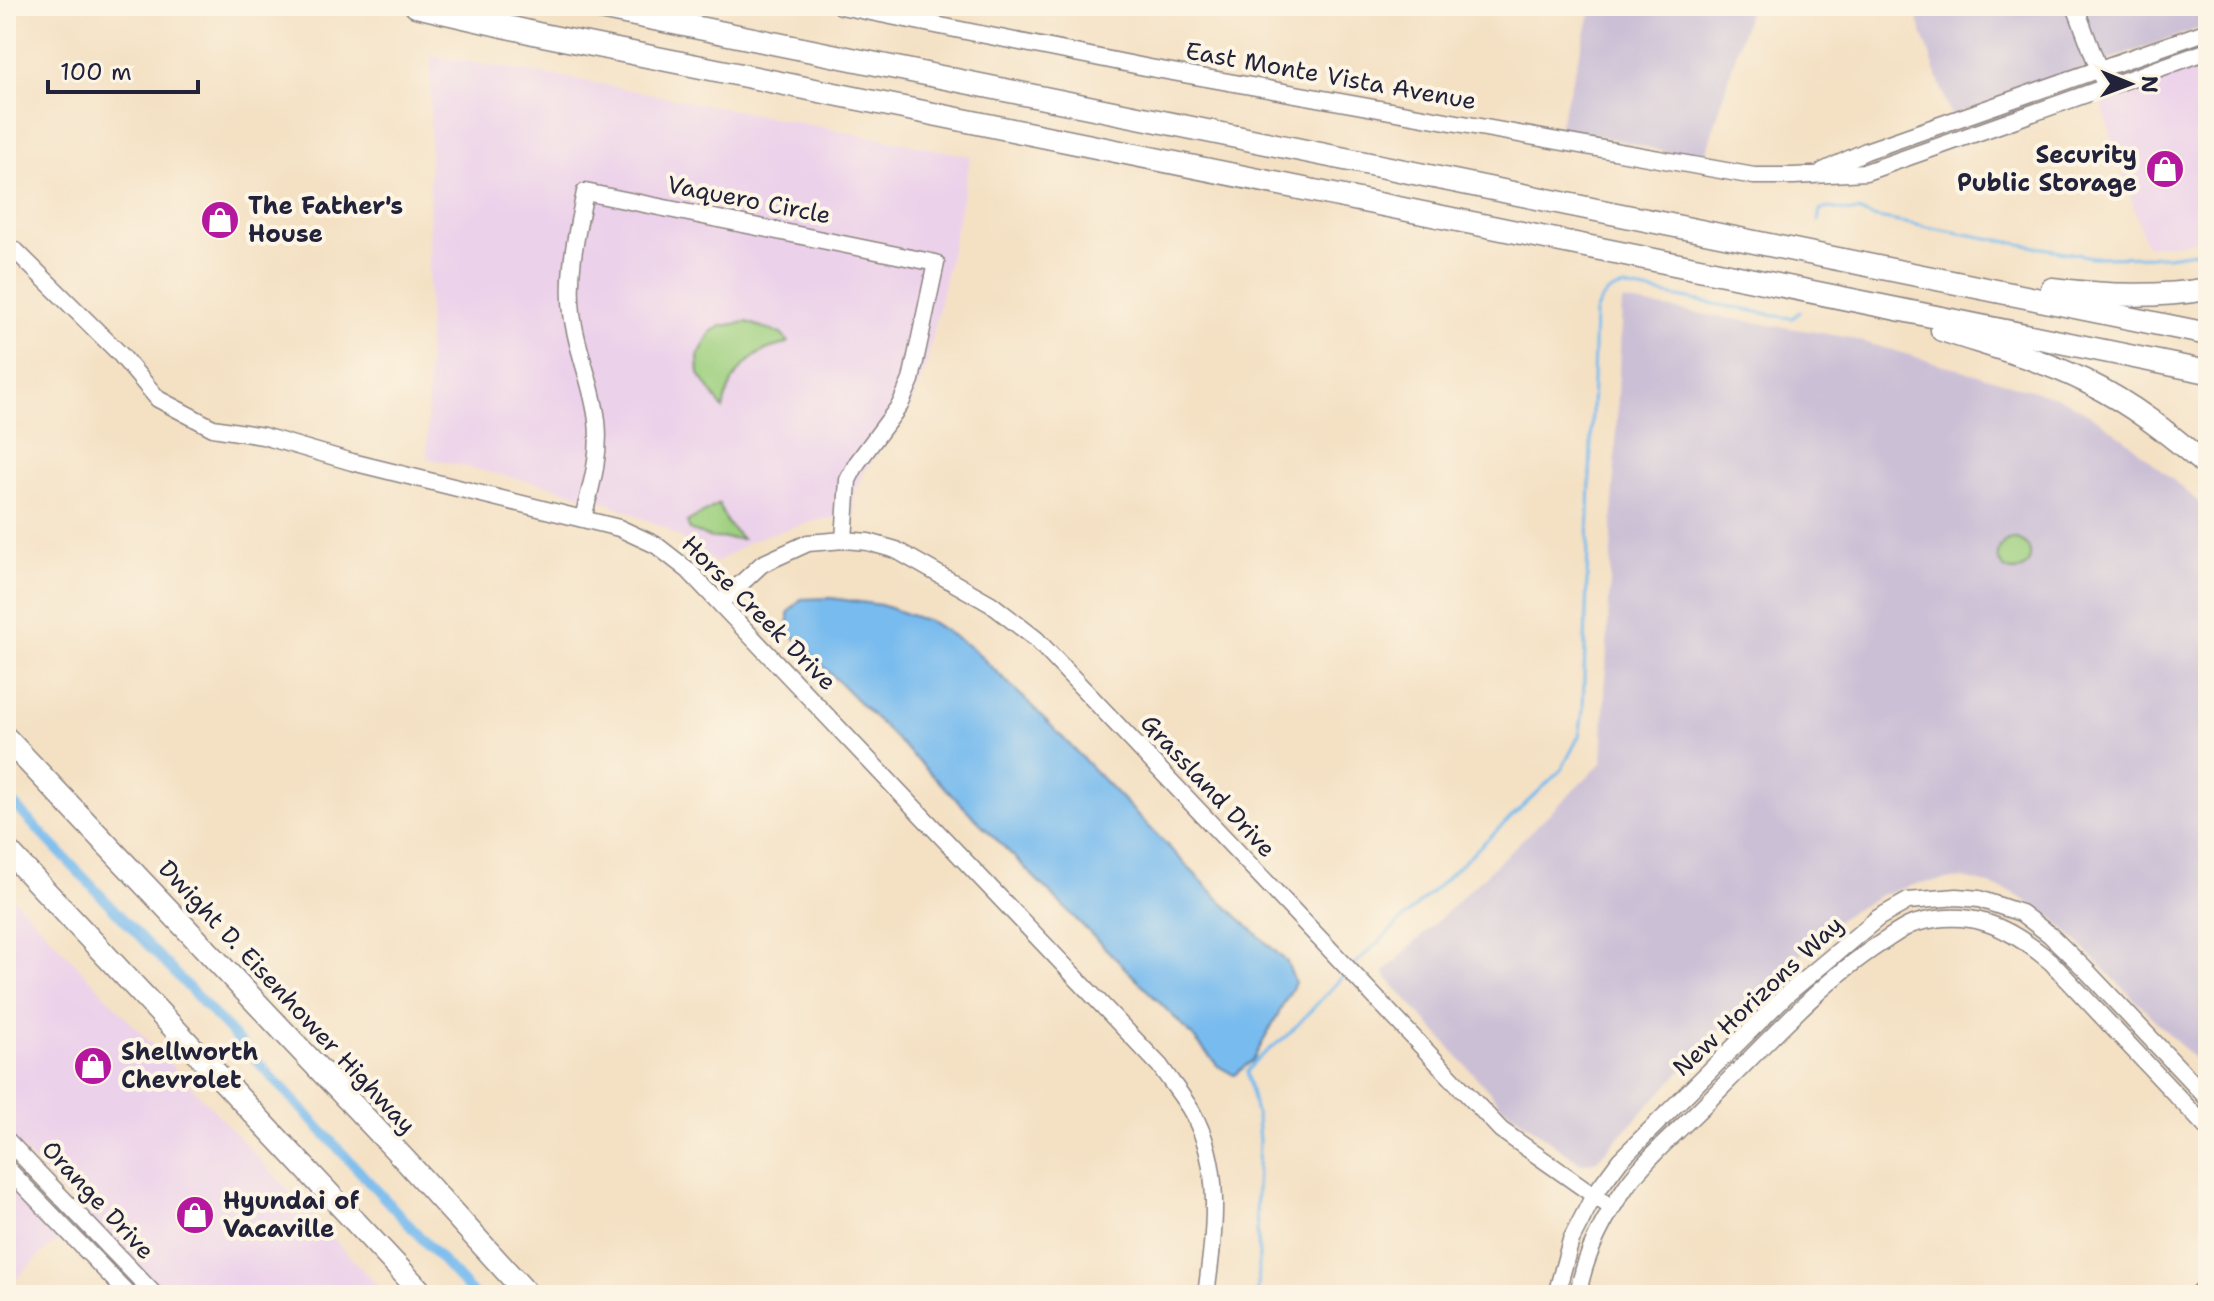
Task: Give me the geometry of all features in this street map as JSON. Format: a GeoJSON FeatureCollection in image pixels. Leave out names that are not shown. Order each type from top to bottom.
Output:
{"type":"FeatureCollection","features":[{"type":"Feature","properties":{"kind":"highway"},"geometry":{"type":"LineString","coordinates":[[416,6],[553,37],[2208,372]]}},
{"type":"Feature","properties":{"kind":"highway"},"geometry":{"type":"LineString","coordinates":[[590,6],[2208,334]]}},
{"type":"Feature","properties":{"kind":"highway"},"geometry":{"type":"LineString","coordinates":[[1845,260],[2102,294],[2153,295],[2208,289]]}},
{"type":"Feature","properties":{"kind":"highway"},"geometry":{"type":"LineString","coordinates":[[1861,302],[2086,381],[2144,415],[2208,467]]}},
{"type":"Feature","properties":{"kind":"highway","name":"Dwight D. Eisenhower Highway"},"geometry":{"type":"LineString","coordinates":[[6,738],[417,1172],[528,1295]]}},
{"type":"Feature","properties":{"kind":"highway"},"geometry":{"type":"LineString","coordinates":[[6,849],[424,1295]]}},
{"type":"Feature","properties":{"kind":"main road"},"geometry":{"type":"LineString","coordinates":[[2200,1295],[2208,1287]]}},
{"type":"Feature","properties":{"kind":"street","name":"East Monte Vista Avenue"},"geometry":{"type":"LineString","coordinates":[[841,6],[1150,68],[1754,176],[1866,172],[2208,51]]}},
{"type":"Feature","properties":{"kind":"street"},"geometry":{"type":"LineString","coordinates":[[2075,6],[2105,87]]}},
{"type":"Feature","properties":{"kind":"street","name":"East Monte Vista Avenue"},"geometry":{"type":"LineString","coordinates":[[1814,175],[1866,151],[2208,31]]}},
{"type":"Feature","properties":{"kind":"street","name":"Vaquero Circle"},"geometry":{"type":"LineString","coordinates":[[583,518],[594,472],[598,425],[572,313],[570,283],[585,192],[936,263],[911,380],[900,405],[848,480],[844,540]]}},
{"type":"Feature","properties":{"kind":"street","name":"Horse Creek Drive"},"geometry":{"type":"LineString","coordinates":[[16,251],[120,354],[158,399],[213,428],[263,436],[352,462],[619,528],[656,545],[688,570],[1160,1066],[1193,1114],[1213,1168],[1214,1234],[1206,1295]]}},
{"type":"Feature","properties":{"kind":"street","name":"Grassland Drive"},"geometry":{"type":"LineString","coordinates":[[720,603],[762,564],[808,543],[844,540],[868,542],[896,550],[991,604],[1036,639],[1501,1130],[1612,1208]]}},
{"type":"Feature","properties":{"kind":"street","name":"New Horizons Way"},"geometry":{"type":"LineString","coordinates":[[1556,1295],[1571,1240],[1594,1195],[1620,1160],[1786,995],[1878,918],[1908,901],[1957,897],[1979,899],[2021,913],[2050,935],[2085,969],[2208,1099]]}},
{"type":"Feature","properties":{"kind":"street","name":"New Horizons Way"},"geometry":{"type":"LineString","coordinates":[[1578,1295],[1581,1278],[1604,1219],[1630,1182],[1774,1036],[1857,959],[1909,925],[1935,919],[1979,920],[2022,938],[2051,962],[2208,1129]]}},
{"type":"Feature","properties":{"kind":"street","name":"Orange Drive"},"geometry":{"type":"LineString","coordinates":[[6,1139],[155,1295]]}},
{"type":"Feature","properties":{"kind":"street","name":"Orange Drive"},"geometry":{"type":"LineString","coordinates":[[6,1167],[129,1295]]}},
{"type":"Feature","properties":{"kind":"shaded area"},"geometry":{"type":"Polygon","coordinates":[[[1593,6],[1750,6],[1704,161],[1559,126],[1593,6]]]}},
{"type":"Feature","properties":{"kind":"shaded area"},"geometry":{"type":"Polygon","coordinates":[[[1913,6],[2208,6],[2208,25],[1951,116],[1913,6]]]}},
{"type":"Feature","properties":{"kind":"shaded area"},"geometry":{"type":"Polygon","coordinates":[[[431,56],[569,78],[971,156],[926,368],[908,411],[866,469],[854,494],[855,517],[823,519],[766,535],[716,563],[667,529],[609,503],[427,458],[431,56]]]}},
{"type":"Feature","properties":{"kind":"shaded area","name":"Security Public Storage"},"geometry":{"type":"Polygon","coordinates":[[[2208,62],[2208,236],[2181,243],[2146,246],[2101,103],[2208,62]]]}},
{"type":"Feature","properties":{"kind":"shaded area"},"geometry":{"type":"Polygon","coordinates":[[[1622,301],[1846,337],[2062,399],[2096,418],[2130,443],[2208,510],[2208,1073],[2049,914],[2011,892],[1964,878],[1920,883],[1880,895],[1841,918],[1734,1015],[1597,1160],[1581,1164],[1502,1106],[1383,973],[1602,763],[1622,301]]]}},
{"type":"Feature","properties":{"kind":"shaded area"},"geometry":{"type":"Polygon","coordinates":[[[6,890],[386,1295],[159,1295],[6,1132],[6,890]]]}},
{"type":"Feature","properties":{"kind":"shaded area"},"geometry":{"type":"Polygon","coordinates":[[[6,1181],[61,1239],[6,1289],[6,1181]]]}},
{"type":"Feature","properties":{"kind":"green space"},"geometry":{"type":"Polygon","coordinates":[[[747,322],[781,334],[789,342],[749,360],[732,382],[723,409],[699,374],[698,356],[712,331],[747,322]]]}},
{"type":"Feature","properties":{"kind":"green space"},"geometry":{"type":"Polygon","coordinates":[[[719,504],[727,523],[742,539],[710,538],[690,530],[687,522],[719,504]]]}},
{"type":"Feature","properties":{"kind":"green space"},"geometry":{"type":"Polygon","coordinates":[[[2014,539],[2025,544],[2030,555],[2025,566],[2014,571],[2003,566],[1998,555],[2003,544],[2014,539]]]}},
{"type":"Feature","properties":{"kind":"water"},"geometry":{"type":"Polygon","coordinates":[[[831,598],[881,605],[933,623],[973,649],[1221,901],[1287,962],[1295,983],[1253,1060],[1234,1075],[1218,1066],[1188,1031],[789,632],[788,613],[801,599],[831,598]]]}},
{"type":"Feature","properties":{"kind":"waterway"},"geometry":{"type":"LineString","coordinates":[[1818,221],[1820,210],[1825,208],[1858,211],[1872,217],[2092,257],[2167,256],[2208,250]]}},
{"type":"Feature","properties":{"kind":"waterway"},"geometry":{"type":"LineString","coordinates":[[1352,967],[1562,769],[1579,736],[1583,711],[1595,313],[1600,303],[1610,292],[1625,287],[1784,317],[1792,318],[1800,312]]}},
{"type":"Feature","properties":{"kind":"waterway"},"geometry":{"type":"LineString","coordinates":[[6,796],[474,1295]]}},
{"type":"Feature","properties":{"kind":"waterway"},"geometry":{"type":"LineString","coordinates":[[1258,1295],[1256,1215],[1259,1141],[1247,1072],[1255,1061],[1290,1033],[1344,975]]}},
{"type":"Feature","properties":{"kind":"place","name":"Security Public Storage"},"geometry":{"type":"Point","coordinates":[2165,169]}},
{"type":"Feature","properties":{"kind":"place","name":"The Father's House"},"geometry":{"type":"Point","coordinates":[220,220]}},
{"type":"Feature","properties":{"kind":"place","name":"Shellworth Chevrolet"},"geometry":{"type":"Point","coordinates":[93,1066]}},
{"type":"Feature","properties":{"kind":"place","name":"Hyundai of Vacaville"},"geometry":{"type":"Point","coordinates":[195,1215]}}]}
